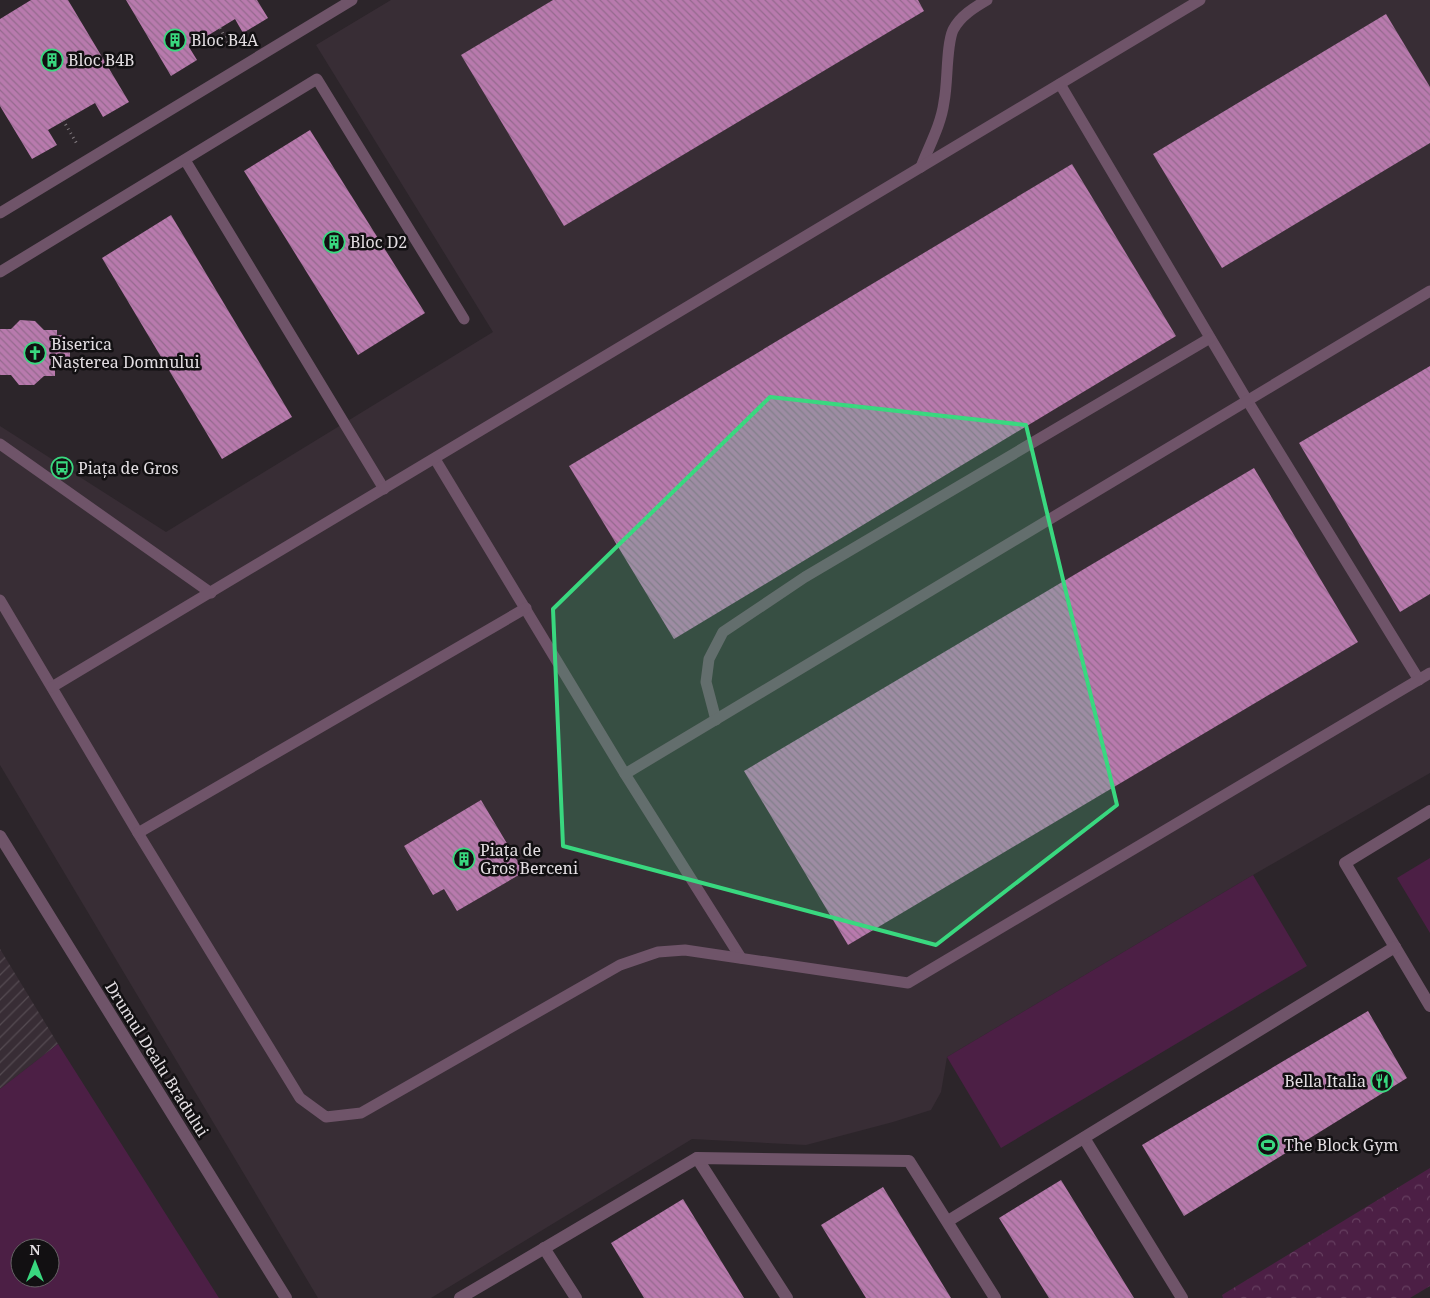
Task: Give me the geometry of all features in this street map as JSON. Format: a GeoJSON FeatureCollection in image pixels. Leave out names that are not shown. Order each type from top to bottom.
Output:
{"type":"FeatureCollection","features":[{"type":"Feature","properties":{"kind":"street"},"geometry":{"type":"LineString","coordinates":[[1430,811],[1345,863],[1430,1006]]}},
{"type":"Feature","properties":{"kind":"street","name":"Drumul Dealu Bradului"},"geometry":{"type":"LineString","coordinates":[[0,836],[286,1298]]}},
{"type":"Feature","properties":{"kind":"street"},"geometry":{"type":"LineString","coordinates":[[948,1221],[1395,947]]}},
{"type":"Feature","properties":{"kind":"street"},"geometry":{"type":"LineString","coordinates":[[1084,1138],[1182,1298]]}},
{"type":"Feature","properties":{"kind":"street"},"geometry":{"type":"LineString","coordinates":[[696,1158],[787,1298]]}},
{"type":"Feature","properties":{"kind":"street"},"geometry":{"type":"LineString","coordinates":[[460,1298],[696,1158],[909,1161],[995,1298]]}},
{"type":"Feature","properties":{"kind":"street"},"geometry":{"type":"LineString","coordinates":[[544,1248],[576,1298]]}},
{"type":"Feature","properties":{"kind":"lane"},"geometry":{"type":"LineString","coordinates":[[0,213],[352,0]]}},
{"type":"Feature","properties":{"kind":"lane"},"geometry":{"type":"LineString","coordinates":[[921,167],[943,110],[953,31],[968,13],[987,0]]}},
{"type":"Feature","properties":{"kind":"lane"},"geometry":{"type":"LineString","coordinates":[[52,687],[1200,0]]}},
{"type":"Feature","properties":{"kind":"lane"},"geometry":{"type":"LineString","coordinates":[[0,272],[317,79],[464,319]]}},
{"type":"Feature","properties":{"kind":"lane"},"geometry":{"type":"LineString","coordinates":[[1060,84],[1247,400],[1419,680]]}},
{"type":"Feature","properties":{"kind":"lane"},"geometry":{"type":"LineString","coordinates":[[185,160],[384,489]]}},
{"type":"Feature","properties":{"kind":"lane"},"geometry":{"type":"LineString","coordinates":[[625,774],[1430,290]]}},
{"type":"Feature","properties":{"kind":"lane"},"geometry":{"type":"LineString","coordinates":[[716,720],[706,682],[708,659],[723,632],[805,577],[1210,338]]}},
{"type":"Feature","properties":{"kind":"lane"},"geometry":{"type":"LineString","coordinates":[[0,444],[211,593]]}},
{"type":"Feature","properties":{"kind":"lane"},"geometry":{"type":"LineString","coordinates":[[435,458],[625,774],[741,958]]}},
{"type":"Feature","properties":{"kind":"lane"},"geometry":{"type":"LineString","coordinates":[[0,600],[138,833],[300,1098],[326,1117],[361,1113],[620,965],[658,952],[685,950],[908,983],[1430,673]]}},
{"type":"Feature","properties":{"kind":"lane"},"geometry":{"type":"LineString","coordinates":[[138,833],[526,608]]}},
{"type":"Feature","properties":{"kind":"path"},"geometry":{"type":"LineString","coordinates":[[63,120],[87,159]]}},
{"type":"Feature","properties":{"kind":"highlighted area"},"geometry":{"type":"Polygon","coordinates":[[[770,397],[1026,425],[1117,805],[936,945],[563,846],[553,609],[770,397]]]}},
{"type":"Feature","properties":{"kind":"shaded area","name":"Piața de Gros Berceni"},"geometry":{"type":"Polygon","coordinates":[[[391,0],[1430,0],[1430,773],[1253,875],[947,1057],[941,1092],[931,1110],[806,1145],[692,1139],[431,1298],[318,1298],[0,765],[0,426],[166,532],[493,332],[316,45],[391,0]]]}},
{"type":"Feature","properties":{"kind":"shaded area"},"geometry":{"type":"Polygon","coordinates":[[[0,949],[58,1044],[0,1089],[0,949]]]}},
{"type":"Feature","properties":{"kind":"green space"},"geometry":{"type":"Polygon","coordinates":[[[1430,858],[1430,933],[1397,878],[1430,858]]]}},
{"type":"Feature","properties":{"kind":"green space"},"geometry":{"type":"Polygon","coordinates":[[[1253,875],[1307,966],[1001,1148],[947,1057],[1253,875]]]}},
{"type":"Feature","properties":{"kind":"green space"},"geometry":{"type":"Polygon","coordinates":[[[58,1044],[219,1298],[0,1298],[0,1089],[58,1044]]]}},
{"type":"Feature","properties":{"kind":"green space"},"geometry":{"type":"Polygon","coordinates":[[[1430,1168],[1430,1286],[1410,1298],[1223,1298],[1222,1295],[1430,1168]]]}},
{"type":"Feature","properties":{"kind":"building","name":"Bloc B4B"},"geometry":{"type":"Polygon","coordinates":[[[31,0],[68,0],[129,102],[103,117],[95,103],[48,130],[57,145],[32,159],[0,106],[0,19],[31,0]]]}},
{"type":"Feature","properties":{"kind":"building","name":"Bloc B4A"},"geometry":{"type":"Polygon","coordinates":[[[126,0],[257,0],[268,18],[243,33],[235,19],[189,47],[197,60],[171,76],[126,0]]]}},
{"type":"Feature","properties":{"kind":"building"},"geometry":{"type":"Polygon","coordinates":[[[553,0],[918,0],[924,11],[564,226],[461,55],[553,0]]]}},
{"type":"Feature","properties":{"kind":"building"},"geometry":{"type":"Polygon","coordinates":[[[1386,14],[1430,87],[1430,143],[1222,268],[1153,154],[1386,14]]]}},
{"type":"Feature","properties":{"kind":"building","name":"Bloc D2"},"geometry":{"type":"Polygon","coordinates":[[[310,130],[425,313],[358,355],[244,171],[310,130]]]}},
{"type":"Feature","properties":{"kind":"building"},"geometry":{"type":"Polygon","coordinates":[[[1072,164],[1176,336],[674,639],[569,466],[1072,164]]]}},
{"type":"Feature","properties":{"kind":"building"},"geometry":{"type":"Polygon","coordinates":[[[171,215],[292,417],[222,459],[102,258],[171,215]]]}},
{"type":"Feature","properties":{"kind":"building","name":"Biserica Nașterea Domnului"},"geometry":{"type":"Polygon","coordinates":[[[20,320],[35,321],[44,330],[57,330],[57,335],[64,335],[70,345],[70,360],[63,368],[55,368],[55,376],[44,376],[34,385],[19,385],[11,375],[0,375],[0,329],[11,329],[20,320]]]}},
{"type":"Feature","properties":{"kind":"building"},"geometry":{"type":"Polygon","coordinates":[[[1430,366],[1430,594],[1400,612],[1299,443],[1430,366]]]}},
{"type":"Feature","properties":{"kind":"building"},"geometry":{"type":"Polygon","coordinates":[[[1254,468],[1358,642],[848,945],[744,771],[1254,468]]]}},
{"type":"Feature","properties":{"kind":"building","name":"Piața de Gros Berceni"},"geometry":{"type":"Polygon","coordinates":[[[481,800],[524,872],[457,911],[444,889],[433,895],[404,846],[481,800]]]}},
{"type":"Feature","properties":{"kind":"building"},"geometry":{"type":"Polygon","coordinates":[[[1368,1011],[1407,1078],[1184,1216],[1142,1145],[1368,1011]]]}},
{"type":"Feature","properties":{"kind":"building"},"geometry":{"type":"Polygon","coordinates":[[[1061,1180],[1134,1298],[1049,1298],[999,1218],[1061,1180]]]}},
{"type":"Feature","properties":{"kind":"building"},"geometry":{"type":"Polygon","coordinates":[[[883,1187],[951,1298],[866,1298],[821,1225],[883,1187]]]}},
{"type":"Feature","properties":{"kind":"building"},"geometry":{"type":"Polygon","coordinates":[[[683,1199],[744,1298],[644,1298],[611,1243],[683,1199]]]}},
{"type":"Feature","properties":{"kind":"place","name":"Bloc B4A"},"geometry":{"type":"Point","coordinates":[175,40]}},
{"type":"Feature","properties":{"kind":"place","name":"Bloc B4B"},"geometry":{"type":"Point","coordinates":[52,60]}},
{"type":"Feature","properties":{"kind":"place","name":"Bloc D2"},"geometry":{"type":"Point","coordinates":[334,242]}},
{"type":"Feature","properties":{"kind":"place","name":"Biserica Nașterea Domnului"},"geometry":{"type":"Point","coordinates":[35,353]}},
{"type":"Feature","properties":{"kind":"place","name":"Piața de Gros"},"geometry":{"type":"Point","coordinates":[62,468]}},
{"type":"Feature","properties":{"kind":"place","name":"Piața de Gros Berceni"},"geometry":{"type":"Point","coordinates":[464,859]}},
{"type":"Feature","properties":{"kind":"place","name":"Bella Italia"},"geometry":{"type":"Point","coordinates":[1382,1081]}},
{"type":"Feature","properties":{"kind":"place","name":"The Block Gym"},"geometry":{"type":"Point","coordinates":[1268,1145]}}]}
